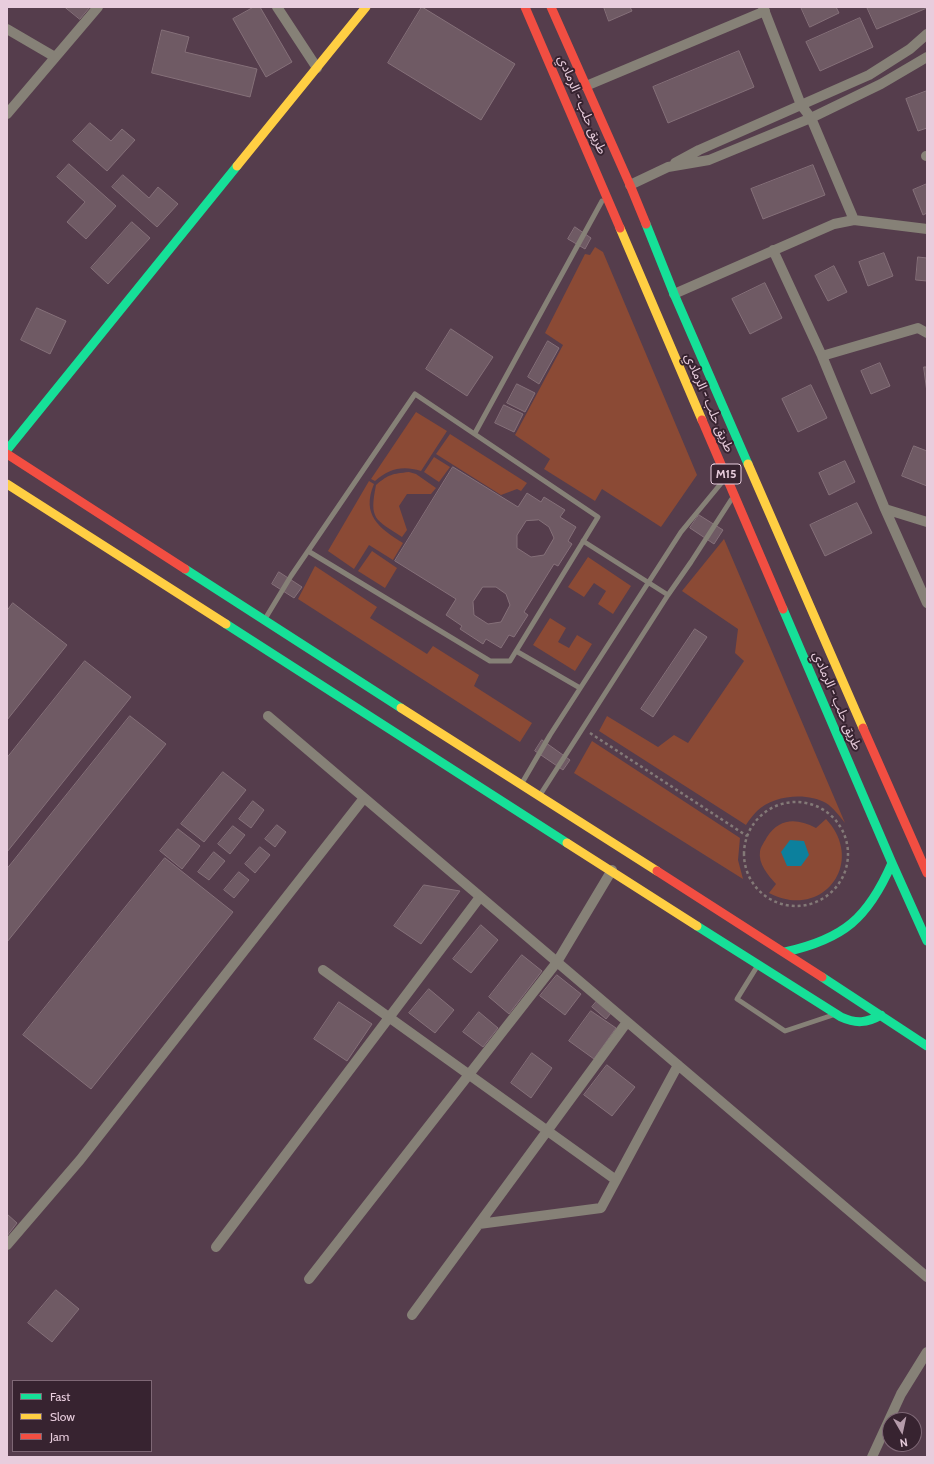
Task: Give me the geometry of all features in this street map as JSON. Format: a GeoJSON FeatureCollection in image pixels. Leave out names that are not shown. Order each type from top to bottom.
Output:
{"type":"FeatureCollection","features":[{"type":"Feature","properties":{"kind":"main road"},"geometry":{"type":"LineString","coordinates":[[7,450],[366,7]]}},
{"type":"Feature","properties":{"kind":"main road","name":"طريق حلب - الرمادي"},"geometry":{"type":"LineString","coordinates":[[525,7],[892,863],[927,941]]}},
{"type":"Feature","properties":{"kind":"main road","name":"طريق حلب - الرمادي"},"geometry":{"type":"LineString","coordinates":[[552,7],[630,185],[674,294],[927,872]]}},
{"type":"Feature","properties":{"kind":"main road"},"geometry":{"type":"LineString","coordinates":[[7,454],[264,620],[785,952],[927,1046]]}},
{"type":"Feature","properties":{"kind":"main road"},"geometry":{"type":"LineString","coordinates":[[7,484],[835,1014],[847,1021],[856,1023],[873,1020],[881,1015]]}},
{"type":"Feature","properties":{"kind":"main road"},"geometry":{"type":"LineString","coordinates":[[785,952],[803,949],[821,943],[852,924],[865,911],[876,896],[886,880],[892,863]]}},
{"type":"Feature","properties":{"kind":"street"},"geometry":{"type":"LineString","coordinates":[[7,114],[98,7]]}},
{"type":"Feature","properties":{"kind":"street"},"geometry":{"type":"LineString","coordinates":[[277,7],[317,68]]}},
{"type":"Feature","properties":{"kind":"street"},"geometry":{"type":"LineString","coordinates":[[586,86],[764,9],[801,106],[812,118],[854,220]]}},
{"type":"Feature","properties":{"kind":"street"},"geometry":{"type":"LineString","coordinates":[[7,29],[55,58]]}},
{"type":"Feature","properties":{"kind":"street"},"geometry":{"type":"LineString","coordinates":[[630,185],[699,150],[870,75],[910,49],[927,34]]}},
{"type":"Feature","properties":{"kind":"street"},"geometry":{"type":"LineString","coordinates":[[668,167],[709,160],[812,118],[881,84],[927,57]]}},
{"type":"Feature","properties":{"kind":"street"},"geometry":{"type":"LineString","coordinates":[[674,294],[834,224],[854,220],[927,229]]}},
{"type":"Feature","properties":{"kind":"street"},"geometry":{"type":"LineString","coordinates":[[773,250],[822,356],[885,509],[927,603]]}},
{"type":"Feature","properties":{"kind":"street"},"geometry":{"type":"LineString","coordinates":[[822,356],[918,328],[927,333]]}},
{"type":"Feature","properties":{"kind":"street"},"geometry":{"type":"LineString","coordinates":[[885,509],[927,522]]}},
{"type":"Feature","properties":{"kind":"street"},"geometry":{"type":"LineString","coordinates":[[268,716],[927,1277]]}},
{"type":"Feature","properties":{"kind":"street"},"geometry":{"type":"LineString","coordinates":[[7,1245],[80,1160],[364,798]]}},
{"type":"Feature","properties":{"kind":"street"},"geometry":{"type":"LineString","coordinates":[[310,1279],[556,962],[612,870]]}},
{"type":"Feature","properties":{"kind":"street"},"geometry":{"type":"LineString","coordinates":[[216,1247],[480,897]]}},
{"type":"Feature","properties":{"kind":"street"},"geometry":{"type":"LineString","coordinates":[[323,970],[616,1180]]}},
{"type":"Feature","properties":{"kind":"street"},"geometry":{"type":"LineString","coordinates":[[412,1315],[627,1022]]}},
{"type":"Feature","properties":{"kind":"street"},"geometry":{"type":"LineString","coordinates":[[479,1224],[601,1208],[678,1065]]}},
{"type":"Feature","properties":{"kind":"street"},"geometry":{"type":"LineString","coordinates":[[872,1457],[901,1394],[927,1352]]}},
{"type":"Feature","properties":{"kind":"lane"},"geometry":{"type":"LineString","coordinates":[[475,433],[606,194]]}},
{"type":"Feature","properties":{"kind":"lane"},"geometry":{"type":"LineString","coordinates":[[264,620],[308,551],[415,394],[598,516],[510,661],[490,661],[308,551]]}},
{"type":"Feature","properties":{"kind":"lane"},"geometry":{"type":"LineString","coordinates":[[521,784],[550,735],[681,532],[727,476]]}},
{"type":"Feature","properties":{"kind":"lane"},"geometry":{"type":"LineString","coordinates":[[540,796],[668,595],[735,494]]}},
{"type":"Feature","properties":{"kind":"lane"},"geometry":{"type":"LineString","coordinates":[[583,541],[668,595]]}},
{"type":"Feature","properties":{"kind":"lane"},"geometry":{"type":"LineString","coordinates":[[516,651],[580,688]]}},
{"type":"Feature","properties":{"kind":"lane"},"geometry":{"type":"LineString","coordinates":[[758,965],[737,999],[785,1031],[835,1014]]}},
{"type":"Feature","properties":{"kind":"path"},"geometry":{"type":"LineString","coordinates":[[583,729],[747,836]]}},
{"type":"Feature","properties":{"kind":"path"},"geometry":{"type":"LineString","coordinates":[[797,802],[815,805],[830,815],[842,829],[846,837],[848,850],[847,864],[844,873],[834,890],[817,901],[808,904],[798,906],[787,905],[778,902],[760,892],[749,875],[744,856],[747,836],[763,813],[779,805],[797,802]]}},
{"type":"Feature","properties":{"kind":"shaded area"},"geometry":{"type":"Polygon","coordinates":[[[595,247],[603,252],[697,475],[661,527],[602,489],[595,501],[544,469],[550,459],[515,435],[563,345],[545,333],[585,254],[590,255],[595,247]]]}},
{"type":"Feature","properties":{"kind":"shaded area"},"geometry":{"type":"Polygon","coordinates":[[[416,412],[447,431],[421,471],[402,468],[391,471],[375,481],[371,479],[416,412]]]}},
{"type":"Feature","properties":{"kind":"shaded area"},"geometry":{"type":"Polygon","coordinates":[[[450,434],[527,483],[521,491],[517,489],[501,495],[436,454],[450,434]]]}},
{"type":"Feature","properties":{"kind":"shaded area"},"geometry":{"type":"Polygon","coordinates":[[[434,457],[450,467],[439,482],[424,472],[434,457]]]}},
{"type":"Feature","properties":{"kind":"shaded area"},"geometry":{"type":"Polygon","coordinates":[[[409,472],[416,474],[436,488],[431,494],[407,494],[399,506],[407,530],[402,537],[380,522],[376,517],[373,505],[376,485],[395,474],[409,472]]]}},
{"type":"Feature","properties":{"kind":"shaded area"},"geometry":{"type":"Polygon","coordinates":[[[369,481],[374,484],[370,504],[371,512],[375,520],[387,532],[403,543],[393,560],[369,545],[354,569],[328,551],[369,481]]]}},
{"type":"Feature","properties":{"kind":"shaded area"},"geometry":{"type":"Polygon","coordinates":[[[724,539],[845,823],[826,803],[809,797],[800,796],[772,801],[756,813],[746,825],[599,731],[607,716],[658,747],[674,735],[688,743],[744,661],[735,653],[738,629],[682,591],[724,539]]]}},
{"type":"Feature","properties":{"kind":"shaded area"},"geometry":{"type":"Polygon","coordinates":[[[372,551],[397,568],[385,588],[358,571],[372,551]]]}},
{"type":"Feature","properties":{"kind":"shaded area"},"geometry":{"type":"Polygon","coordinates":[[[588,557],[631,586],[613,614],[598,604],[606,591],[594,583],[584,597],[568,587],[588,557]]]}},
{"type":"Feature","properties":{"kind":"shaded area"},"geometry":{"type":"Polygon","coordinates":[[[315,566],[377,607],[370,618],[427,654],[433,646],[479,675],[474,686],[532,723],[520,742],[298,599],[315,566]]]}},
{"type":"Feature","properties":{"kind":"shaded area"},"geometry":{"type":"Polygon","coordinates":[[[550,618],[566,628],[558,642],[569,648],[577,635],[592,644],[575,671],[533,645],[550,618]]]}},
{"type":"Feature","properties":{"kind":"shaded area"},"geometry":{"type":"Polygon","coordinates":[[[592,741],[740,838],[738,860],[743,879],[574,773],[592,741]]]}},
{"type":"Feature","properties":{"kind":"shaded area"},"geometry":{"type":"Polygon","coordinates":[[[826,819],[837,836],[842,853],[840,869],[833,883],[821,893],[806,899],[788,900],[769,893],[776,884],[764,869],[760,856],[762,845],[767,837],[777,826],[783,823],[795,821],[816,828],[826,819]]]}},
{"type":"Feature","properties":{"kind":"water"},"geometry":{"type":"Polygon","coordinates":[[[790,840],[804,841],[809,855],[801,866],[787,866],[781,852],[790,840]]]}},
{"type":"Feature","properties":{"kind":"building"},"geometry":{"type":"Polygon","coordinates":[[[65,7],[90,7],[80,19],[65,7]]]}},
{"type":"Feature","properties":{"kind":"building"},"geometry":{"type":"Polygon","coordinates":[[[254,7],[260,7],[292,62],[266,77],[233,19],[254,7]]]}},
{"type":"Feature","properties":{"kind":"building"},"geometry":{"type":"Polygon","coordinates":[[[422,7],[515,64],[481,120],[388,63],[422,7]]]}},
{"type":"Feature","properties":{"kind":"building"},"geometry":{"type":"Polygon","coordinates":[[[604,7],[630,7],[632,11],[609,21],[604,7]]]}},
{"type":"Feature","properties":{"kind":"building"},"geometry":{"type":"Polygon","coordinates":[[[801,7],[836,7],[839,13],[810,27],[801,7]]]}},
{"type":"Feature","properties":{"kind":"building"},"geometry":{"type":"Polygon","coordinates":[[[867,7],[926,7],[927,8],[877,29],[867,7]]]}},
{"type":"Feature","properties":{"kind":"building"},"geometry":{"type":"Polygon","coordinates":[[[860,18],[873,47],[820,71],[806,42],[860,18]]]}},
{"type":"Feature","properties":{"kind":"building"},"geometry":{"type":"Polygon","coordinates":[[[162,30],[189,37],[185,52],[257,69],[250,97],[152,73],[162,30]]]}},
{"type":"Feature","properties":{"kind":"building"},"geometry":{"type":"Polygon","coordinates":[[[739,51],[754,87],[668,123],[653,87],[739,51]]]}},
{"type":"Feature","properties":{"kind":"building"},"geometry":{"type":"Polygon","coordinates":[[[927,91],[927,128],[918,131],[906,99],[927,91]]]}},
{"type":"Feature","properties":{"kind":"building"},"geometry":{"type":"Polygon","coordinates":[[[90,123],[111,141],[122,129],[135,140],[107,171],[73,141],[90,123]]]}},
{"type":"Feature","properties":{"kind":"building"},"geometry":{"type":"Polygon","coordinates":[[[69,164],[116,206],[86,239],[67,222],[85,202],[57,177],[69,164]]]}},
{"type":"Feature","properties":{"kind":"building"},"geometry":{"type":"Polygon","coordinates":[[[813,165],[825,195],[763,219],[751,189],[813,165]]]}},
{"type":"Feature","properties":{"kind":"building"},"geometry":{"type":"Polygon","coordinates":[[[123,175],[149,198],[158,187],[178,204],[157,227],[112,187],[123,175]]]}},
{"type":"Feature","properties":{"kind":"building"},"geometry":{"type":"Polygon","coordinates":[[[927,184],[927,213],[923,215],[913,190],[927,184]]]}},
{"type":"Feature","properties":{"kind":"building"},"geometry":{"type":"Polygon","coordinates":[[[132,222],[150,238],[108,284],[91,268],[132,222]]]}},
{"type":"Feature","properties":{"kind":"building"},"geometry":{"type":"Polygon","coordinates":[[[575,227],[591,238],[585,249],[568,239],[575,227]]]}},
{"type":"Feature","properties":{"kind":"building"},"geometry":{"type":"Polygon","coordinates":[[[884,253],[893,276],[868,286],[859,262],[884,253]]]}},
{"type":"Feature","properties":{"kind":"building"},"geometry":{"type":"Polygon","coordinates":[[[918,257],[927,258],[927,281],[916,280],[918,257]]]}},
{"type":"Feature","properties":{"kind":"building"},"geometry":{"type":"Polygon","coordinates":[[[834,266],[847,292],[828,301],[815,276],[834,266]]]}},
{"type":"Feature","properties":{"kind":"building"},"geometry":{"type":"Polygon","coordinates":[[[765,283],[782,318],[750,334],[732,299],[765,283]]]}},
{"type":"Feature","properties":{"kind":"building"},"geometry":{"type":"Polygon","coordinates":[[[37,308],[66,321],[50,354],[21,340],[37,308]]]}},
{"type":"Feature","properties":{"kind":"building"},"geometry":{"type":"Polygon","coordinates":[[[451,329],[493,357],[467,396],[426,369],[451,329]]]}},
{"type":"Feature","properties":{"kind":"building"},"geometry":{"type":"Polygon","coordinates":[[[548,341],[559,348],[539,384],[528,377],[548,341]]]}},
{"type":"Feature","properties":{"kind":"building"},"geometry":{"type":"Polygon","coordinates":[[[880,363],[890,386],[871,394],[861,371],[880,363]]]}},
{"type":"Feature","properties":{"kind":"building"},"geometry":{"type":"Polygon","coordinates":[[[924,367],[927,367],[927,392],[924,367]]]}},
{"type":"Feature","properties":{"kind":"building"},"geometry":{"type":"Polygon","coordinates":[[[517,384],[535,393],[525,412],[507,403],[517,384]]]}},
{"type":"Feature","properties":{"kind":"building"},"geometry":{"type":"Polygon","coordinates":[[[811,385],[827,418],[798,432],[782,399],[811,385]]]}},
{"type":"Feature","properties":{"kind":"building"},"geometry":{"type":"Polygon","coordinates":[[[504,405],[523,414],[514,432],[495,423],[504,405]]]}},
{"type":"Feature","properties":{"kind":"building"},"geometry":{"type":"Polygon","coordinates":[[[914,446],[927,451],[927,486],[902,476],[914,446]]]}},
{"type":"Feature","properties":{"kind":"building"},"geometry":{"type":"Polygon","coordinates":[[[845,461],[855,482],[829,495],[819,473],[845,461]]]}},
{"type":"Feature","properties":{"kind":"building"},"geometry":{"type":"Polygon","coordinates":[[[453,467],[518,507],[527,493],[541,502],[544,497],[565,510],[560,517],[576,527],[568,541],[572,544],[558,566],[554,564],[524,612],[528,615],[514,637],[509,635],[501,648],[486,639],[483,644],[460,629],[462,626],[446,615],[456,599],[395,561],[453,467]],[[539,520],[526,521],[517,535],[517,548],[531,557],[544,555],[554,538],[549,527],[539,520]],[[483,587],[473,602],[474,615],[488,624],[501,622],[510,605],[506,594],[496,587],[483,587]]]}},
{"type":"Feature","properties":{"kind":"building"},"geometry":{"type":"Polygon","coordinates":[[[857,503],[872,533],[825,556],[810,525],[857,503]]]}},
{"type":"Feature","properties":{"kind":"building"},"geometry":{"type":"Polygon","coordinates":[[[699,515],[723,530],[714,544],[690,528],[699,515]]]}},
{"type":"Feature","properties":{"kind":"building"},"geometry":{"type":"Polygon","coordinates":[[[279,572],[302,587],[294,598],[272,584],[279,572]]]}},
{"type":"Feature","properties":{"kind":"building"},"geometry":{"type":"Polygon","coordinates":[[[13,603],[67,645],[7,720],[7,611],[13,603]]]}},
{"type":"Feature","properties":{"kind":"building"},"geometry":{"type":"Polygon","coordinates":[[[695,629],[707,637],[653,717],[641,709],[695,629]]]}},
{"type":"Feature","properties":{"kind":"building"},"geometry":{"type":"Polygon","coordinates":[[[85,661],[131,697],[7,852],[7,758],[85,661]]]}},
{"type":"Feature","properties":{"kind":"building"},"geometry":{"type":"Polygon","coordinates":[[[130,716],[166,744],[7,942],[7,869],[130,716]]]}},
{"type":"Feature","properties":{"kind":"building"},"geometry":{"type":"Polygon","coordinates":[[[542,740],[570,760],[563,770],[535,751],[542,740]]]}},
{"type":"Feature","properties":{"kind":"building"},"geometry":{"type":"Polygon","coordinates":[[[223,772],[246,790],[204,842],[181,824],[223,772]]]}},
{"type":"Feature","properties":{"kind":"building"},"geometry":{"type":"Polygon","coordinates":[[[253,801],[264,810],[251,828],[239,819],[253,801]]]}},
{"type":"Feature","properties":{"kind":"building"},"geometry":{"type":"Polygon","coordinates":[[[277,825],[286,832],[275,847],[265,839],[277,825]]]}},
{"type":"Feature","properties":{"kind":"building"},"geometry":{"type":"Polygon","coordinates":[[[233,826],[245,835],[230,854],[218,844],[233,826]]]}},
{"type":"Feature","properties":{"kind":"building"},"geometry":{"type":"Polygon","coordinates":[[[178,829],[200,846],[182,869],[160,851],[178,829]]]}},
{"type":"Feature","properties":{"kind":"building"},"geometry":{"type":"Polygon","coordinates":[[[260,847],[270,855],[255,873],[245,864],[260,847]]]}},
{"type":"Feature","properties":{"kind":"building"},"geometry":{"type":"Polygon","coordinates":[[[214,852],[225,861],[209,880],[198,872],[214,852]]]}},
{"type":"Feature","properties":{"kind":"building"},"geometry":{"type":"Polygon","coordinates":[[[165,858],[233,912],[91,1089],[23,1035],[165,858]]]}},
{"type":"Feature","properties":{"kind":"building"},"geometry":{"type":"Polygon","coordinates":[[[239,872],[249,880],[234,898],[224,890],[239,872]]]}},
{"type":"Feature","properties":{"kind":"building"},"geometry":{"type":"Polygon","coordinates":[[[424,885],[460,891],[421,944],[394,926],[424,885]]]}},
{"type":"Feature","properties":{"kind":"building"},"geometry":{"type":"Polygon","coordinates":[[[481,925],[498,940],[471,973],[453,959],[481,925]]]}},
{"type":"Feature","properties":{"kind":"building"},"geometry":{"type":"Polygon","coordinates":[[[522,955],[542,971],[509,1014],[489,997],[522,955]]]}},
{"type":"Feature","properties":{"kind":"building"},"geometry":{"type":"Polygon","coordinates":[[[557,975],[581,994],[565,1015],[540,996],[557,975]]]}},
{"type":"Feature","properties":{"kind":"building"},"geometry":{"type":"Polygon","coordinates":[[[429,989],[454,1010],[435,1033],[409,1013],[429,989]]]}},
{"type":"Feature","properties":{"kind":"building"},"geometry":{"type":"Polygon","coordinates":[[[597,1001],[611,1013],[606,1019],[592,1007],[597,1001]]]}},
{"type":"Feature","properties":{"kind":"building"},"geometry":{"type":"Polygon","coordinates":[[[339,1002],[372,1024],[347,1061],[314,1039],[339,1002]]]}},
{"type":"Feature","properties":{"kind":"building"},"geometry":{"type":"Polygon","coordinates":[[[591,1011],[616,1028],[594,1059],[569,1041],[591,1011]]]}},
{"type":"Feature","properties":{"kind":"building"},"geometry":{"type":"Polygon","coordinates":[[[479,1012],[498,1028],[483,1047],[463,1032],[479,1012]]]}},
{"type":"Feature","properties":{"kind":"building"},"geometry":{"type":"Polygon","coordinates":[[[532,1053],[552,1068],[531,1098],[511,1083],[532,1053]]]}},
{"type":"Feature","properties":{"kind":"building"},"geometry":{"type":"Polygon","coordinates":[[[607,1065],[635,1087],[612,1116],[584,1095],[607,1065]]]}},
{"type":"Feature","properties":{"kind":"building"},"geometry":{"type":"Polygon","coordinates":[[[7,1214],[17,1223],[7,1236],[7,1214]]]}},
{"type":"Feature","properties":{"kind":"building"},"geometry":{"type":"Polygon","coordinates":[[[56,1290],[79,1309],[52,1342],[28,1323],[56,1290]]]}},
{"type":"Feature","properties":{"kind":"traffic: fast"},"geometry":{"type":"LineString","coordinates":[[7,450],[237,166]]}},
{"type":"Feature","properties":{"kind":"traffic: fast"},"geometry":{"type":"LineString","coordinates":[[646,224],[674,294],[748,464]]}},
{"type":"Feature","properties":{"kind":"traffic: fast"},"geometry":{"type":"LineString","coordinates":[[185,569],[401,708]]}},
{"type":"Feature","properties":{"kind":"traffic: fast"},"geometry":{"type":"LineString","coordinates":[[783,609],[927,941]]}},
{"type":"Feature","properties":{"kind":"traffic: fast"},"geometry":{"type":"LineString","coordinates":[[226,624],[567,843]]}},
{"type":"Feature","properties":{"kind":"traffic: fast"},"geometry":{"type":"LineString","coordinates":[[785,952],[806,947],[823,940],[838,933],[852,923],[863,912],[873,898],[892,863]]}},
{"type":"Feature","properties":{"kind":"traffic: fast"},"geometry":{"type":"LineString","coordinates":[[697,926],[841,1017],[852,1021],[861,1022],[871,1020],[881,1015]]}},
{"type":"Feature","properties":{"kind":"traffic: fast"},"geometry":{"type":"LineString","coordinates":[[822,977],[927,1046]]}},
{"type":"Feature","properties":{"kind":"traffic: slow"},"geometry":{"type":"LineString","coordinates":[[237,166],[366,7]]}},
{"type":"Feature","properties":{"kind":"traffic: slow"},"geometry":{"type":"LineString","coordinates":[[620,228],[702,420]]}},
{"type":"Feature","properties":{"kind":"traffic: slow"},"geometry":{"type":"LineString","coordinates":[[748,464],[863,728]]}},
{"type":"Feature","properties":{"kind":"traffic: slow"},"geometry":{"type":"LineString","coordinates":[[7,484],[226,624]]}},
{"type":"Feature","properties":{"kind":"traffic: slow"},"geometry":{"type":"LineString","coordinates":[[401,708],[657,871]]}},
{"type":"Feature","properties":{"kind":"traffic: slow"},"geometry":{"type":"LineString","coordinates":[[567,843],[697,926]]}},
{"type":"Feature","properties":{"kind":"traffic: jam"},"geometry":{"type":"LineString","coordinates":[[525,7],[620,228]]}},
{"type":"Feature","properties":{"kind":"traffic: jam"},"geometry":{"type":"LineString","coordinates":[[551,7],[646,224]]}},
{"type":"Feature","properties":{"kind":"traffic: jam"},"geometry":{"type":"LineString","coordinates":[[702,420],[783,609]]}},
{"type":"Feature","properties":{"kind":"traffic: jam"},"geometry":{"type":"LineString","coordinates":[[7,454],[185,569]]}},
{"type":"Feature","properties":{"kind":"traffic: jam"},"geometry":{"type":"LineString","coordinates":[[863,728],[927,873]]}},
{"type":"Feature","properties":{"kind":"traffic: jam"},"geometry":{"type":"LineString","coordinates":[[657,871],[822,977]]}}]}
